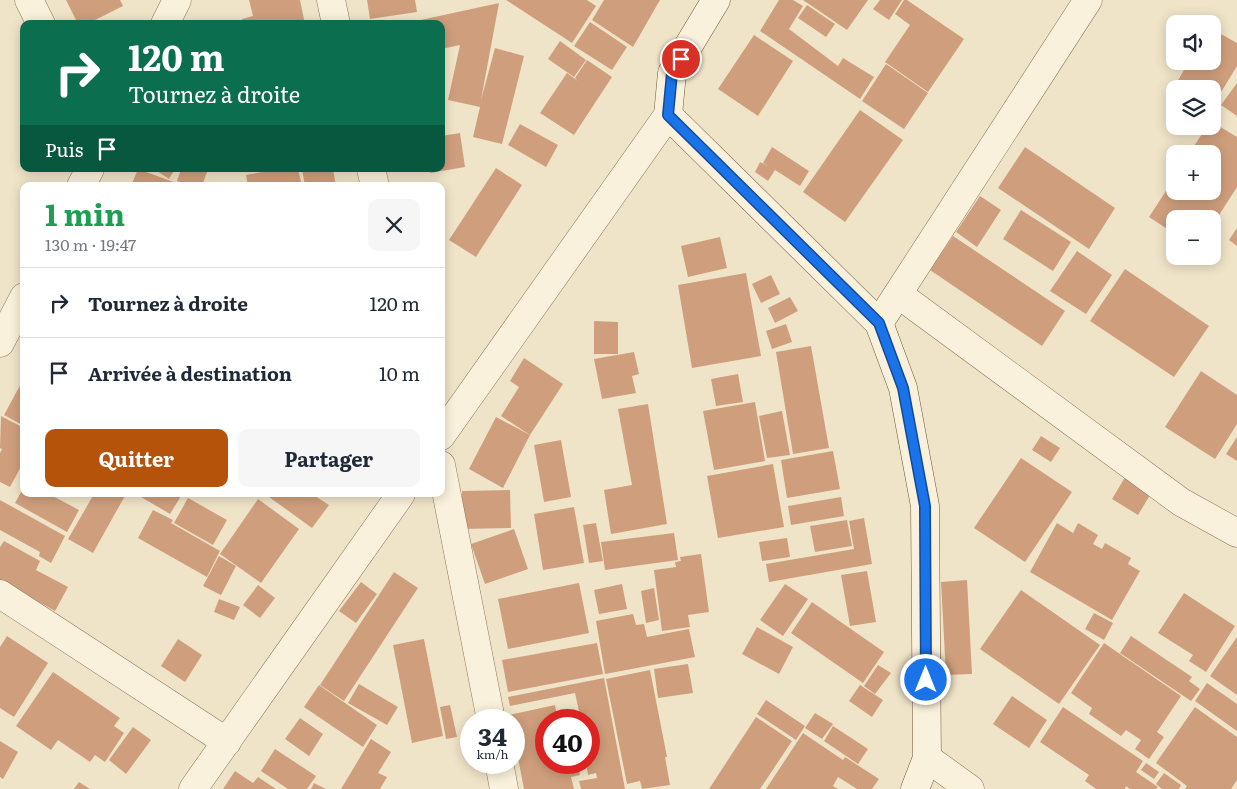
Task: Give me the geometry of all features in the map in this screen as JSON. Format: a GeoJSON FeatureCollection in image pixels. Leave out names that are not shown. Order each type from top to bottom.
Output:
{"type":"FeatureCollection","features":[{"type":"Feature","properties":{"kind":"street"},"geometry":{"type":"LineString","coordinates":[[29,0],[39,20]]}},
{"type":"Feature","properties":{"kind":"street"},"geometry":{"type":"LineString","coordinates":[[167,20],[178,0]]}},
{"type":"Feature","properties":{"kind":"street"},"geometry":{"type":"LineString","coordinates":[[330,0],[335,20]]}},
{"type":"Feature","properties":{"kind":"street"},"geometry":{"type":"LineString","coordinates":[[445,430],[668,115],[672,73],[716,0]]}},
{"type":"Feature","properties":{"kind":"street"},"geometry":{"type":"LineString","coordinates":[[879,323],[1088,0]]}},
{"type":"Feature","properties":{"kind":"street"},"geometry":{"type":"LineString","coordinates":[[668,115],[879,323],[903,388],[925,506],[927,758],[915,789]]}},
{"type":"Feature","properties":{"kind":"street"},"geometry":{"type":"LineString","coordinates":[[898,294],[1181,502],[1237,532]]}},
{"type":"Feature","properties":{"kind":"street"},"geometry":{"type":"LineString","coordinates":[[0,343],[20,305]]}},
{"type":"Feature","properties":{"kind":"street"},"geometry":{"type":"LineString","coordinates":[[445,485],[489,709]]}},
{"type":"Feature","properties":{"kind":"street"},"geometry":{"type":"LineString","coordinates":[[193,789],[399,497]]}},
{"type":"Feature","properties":{"kind":"street"},"geometry":{"type":"LineString","coordinates":[[0,594],[227,742]]}},
{"type":"Feature","properties":{"kind":"street"},"geometry":{"type":"LineString","coordinates":[[927,758],[970,789]]}},
{"type":"Feature","properties":{"kind":"street"},"geometry":{"type":"LineString","coordinates":[[501,774],[504,789]]}},
{"type":"Feature","properties":{"kind":"building"},"geometry":{"type":"Polygon","coordinates":[[[66,0],[120,0],[123,6],[95,20],[76,20],[66,0]]]}},
{"type":"Feature","properties":{"kind":"building"},"geometry":{"type":"Polygon","coordinates":[[[249,0],[300,0],[304,20],[242,20],[253,16],[249,0]]]}},
{"type":"Feature","properties":{"kind":"building"},"geometry":{"type":"Polygon","coordinates":[[[367,0],[415,0],[417,12],[370,19],[367,0]]]}},
{"type":"Feature","properties":{"kind":"building"},"geometry":{"type":"Polygon","coordinates":[[[506,0],[587,0],[596,6],[572,43],[506,0]]]}},
{"type":"Feature","properties":{"kind":"building"},"geometry":{"type":"Polygon","coordinates":[[[604,0],[660,0],[633,47],[592,20],[604,0]]]}},
{"type":"Feature","properties":{"kind":"building"},"geometry":{"type":"Polygon","coordinates":[[[779,0],[793,0],[803,6],[789,29],[838,66],[843,58],[874,77],[860,99],[760,31],[779,0]]]}},
{"type":"Feature","properties":{"kind":"building"},"geometry":{"type":"Polygon","coordinates":[[[803,0],[868,0],[847,30],[803,0]]]}},
{"type":"Feature","properties":{"kind":"building"},"geometry":{"type":"Polygon","coordinates":[[[880,0],[902,0],[889,20],[873,9],[880,0]]]}},
{"type":"Feature","properties":{"kind":"building"},"geometry":{"type":"Polygon","coordinates":[[[904,0],[907,0],[964,39],[928,92],[885,62],[910,25],[895,14],[904,0]]]}},
{"type":"Feature","properties":{"kind":"building"},"geometry":{"type":"Polygon","coordinates":[[[499,3],[481,100],[495,48],[524,56],[502,144],[473,137],[480,107],[448,100],[460,45],[445,48],[445,20],[421,20],[499,3]]]}},
{"type":"Feature","properties":{"kind":"building"},"geometry":{"type":"Polygon","coordinates":[[[807,5],[835,24],[826,37],[798,18],[807,5]]]}},
{"type":"Feature","properties":{"kind":"building"},"geometry":{"type":"Polygon","coordinates":[[[590,22],[627,47],[612,70],[574,46],[590,22]]]}},
{"type":"Feature","properties":{"kind":"building"},"geometry":{"type":"Polygon","coordinates":[[[1221,34],[1237,43],[1237,66],[1221,92],[1221,80],[1178,80],[1184,70],[1221,70],[1221,34]]]}},
{"type":"Feature","properties":{"kind":"building"},"geometry":{"type":"Polygon","coordinates":[[[754,35],[793,61],[758,116],[718,89],[754,35]]]}},
{"type":"Feature","properties":{"kind":"building"},"geometry":{"type":"Polygon","coordinates":[[[560,41],[586,60],[574,77],[548,59],[560,41]]]}},
{"type":"Feature","properties":{"kind":"building"},"geometry":{"type":"Polygon","coordinates":[[[587,60],[612,77],[574,135],[540,113],[567,73],[578,81],[575,78],[587,60]]]}},
{"type":"Feature","properties":{"kind":"building"},"geometry":{"type":"Polygon","coordinates":[[[886,64],[928,93],[904,129],[862,101],[886,64]]]}},
{"type":"Feature","properties":{"kind":"building"},"geometry":{"type":"Polygon","coordinates":[[[1237,83],[1237,116],[1221,105],[1237,83]]]}},
{"type":"Feature","properties":{"kind":"building"},"geometry":{"type":"Polygon","coordinates":[[[860,110],[903,140],[845,222],[803,192],[860,110]]]}},
{"type":"Feature","properties":{"kind":"building"},"geometry":{"type":"Polygon","coordinates":[[[520,124],[558,145],[546,167],[508,145],[520,124]]]}},
{"type":"Feature","properties":{"kind":"building"},"geometry":{"type":"Polygon","coordinates":[[[1221,127],[1237,137],[1237,187],[1221,212],[1221,210],[1166,210],[1166,228],[1149,217],[1166,191],[1166,200],[1221,200],[1221,145],[1195,145],[1201,135],[1221,135],[1221,127]]]}},
{"type":"Feature","properties":{"kind":"building"},"geometry":{"type":"Polygon","coordinates":[[[460,133],[465,167],[445,170],[445,135],[460,133]]]}},
{"type":"Feature","properties":{"kind":"building"},"geometry":{"type":"Polygon","coordinates":[[[772,147],[809,171],[800,186],[775,170],[768,181],[755,172],[760,162],[768,166],[763,163],[772,147]]]}},
{"type":"Feature","properties":{"kind":"building"},"geometry":{"type":"Polygon","coordinates":[[[1025,147],[1115,208],[1089,249],[998,188],[1025,147]]]}},
{"type":"Feature","properties":{"kind":"building"},"geometry":{"type":"Polygon","coordinates":[[[496,168],[522,185],[476,257],[449,240],[496,168]]]}},
{"type":"Feature","properties":{"kind":"building"},"geometry":{"type":"Polygon","coordinates":[[[137,172],[146,172],[174,182],[133,182],[137,172]]]}},
{"type":"Feature","properties":{"kind":"building"},"geometry":{"type":"Polygon","coordinates":[[[158,172],[173,172],[169,179],[158,172]]]}},
{"type":"Feature","properties":{"kind":"building"},"geometry":{"type":"Polygon","coordinates":[[[180,172],[207,172],[203,182],[177,181],[180,172]]]}},
{"type":"Feature","properties":{"kind":"building"},"geometry":{"type":"Polygon","coordinates":[[[262,172],[299,172],[301,182],[247,182],[246,175],[262,172]]]}},
{"type":"Feature","properties":{"kind":"building"},"geometry":{"type":"Polygon","coordinates":[[[303,172],[334,172],[335,182],[304,182],[303,172]]]}},
{"type":"Feature","properties":{"kind":"building"},"geometry":{"type":"Polygon","coordinates":[[[980,196],[1001,210],[977,247],[956,232],[980,196]]]}},
{"type":"Feature","properties":{"kind":"building"},"geometry":{"type":"Polygon","coordinates":[[[1021,210],[1071,242],[1053,271],[1003,239],[1021,210]]]}},
{"type":"Feature","properties":{"kind":"building"},"geometry":{"type":"Polygon","coordinates":[[[1237,228],[1237,246],[1229,240],[1237,228]]]}},
{"type":"Feature","properties":{"kind":"building"},"geometry":{"type":"Polygon","coordinates":[[[953,236],[1065,311],[1042,346],[930,270],[953,236]]]}},
{"type":"Feature","properties":{"kind":"building"},"geometry":{"type":"Polygon","coordinates":[[[720,237],[727,268],[688,277],[681,246],[720,237]]]}},
{"type":"Feature","properties":{"kind":"building"},"geometry":{"type":"Polygon","coordinates":[[[1077,251],[1112,275],[1086,314],[1050,291],[1077,251]]]}},
{"type":"Feature","properties":{"kind":"building"},"geometry":{"type":"Polygon","coordinates":[[[1125,269],[1209,326],[1174,377],[1090,321],[1125,269]]]}},
{"type":"Feature","properties":{"kind":"building"},"geometry":{"type":"Polygon","coordinates":[[[746,273],[761,356],[692,368],[678,285],[746,273]]]}},
{"type":"Feature","properties":{"kind":"building"},"geometry":{"type":"Polygon","coordinates":[[[771,275],[780,294],[761,303],[752,284],[771,275]]]}},
{"type":"Feature","properties":{"kind":"building"},"geometry":{"type":"Polygon","coordinates":[[[790,297],[798,311],[775,323],[768,308],[790,297]]]}},
{"type":"Feature","properties":{"kind":"building"},"geometry":{"type":"Polygon","coordinates":[[[594,321],[618,322],[618,354],[594,354],[594,321]]]}},
{"type":"Feature","properties":{"kind":"building"},"geometry":{"type":"Polygon","coordinates":[[[786,324],[792,342],[772,349],[766,331],[786,324]]]}},
{"type":"Feature","properties":{"kind":"building"},"geometry":{"type":"Polygon","coordinates":[[[811,346],[829,448],[793,454],[776,352],[811,346]]]}},
{"type":"Feature","properties":{"kind":"building"},"geometry":{"type":"Polygon","coordinates":[[[634,352],[639,374],[632,376],[636,393],[602,399],[594,359],[634,352]]]}},
{"type":"Feature","properties":{"kind":"building"},"geometry":{"type":"Polygon","coordinates":[[[524,358],[563,384],[530,435],[501,416],[519,387],[510,381],[524,358]]]}},
{"type":"Feature","properties":{"kind":"building"},"geometry":{"type":"Polygon","coordinates":[[[1201,371],[1237,395],[1237,424],[1215,459],[1165,427],[1201,371]]]}},
{"type":"Feature","properties":{"kind":"building"},"geometry":{"type":"Polygon","coordinates":[[[738,374],[743,402],[716,406],[711,379],[738,374]]]}},
{"type":"Feature","properties":{"kind":"building"},"geometry":{"type":"Polygon","coordinates":[[[20,385],[20,424],[4,415],[20,385]]]}},
{"type":"Feature","properties":{"kind":"building"},"geometry":{"type":"Polygon","coordinates":[[[755,402],[765,461],[714,470],[703,411],[755,402]]]}},
{"type":"Feature","properties":{"kind":"building"},"geometry":{"type":"Polygon","coordinates":[[[648,404],[667,524],[611,534],[604,490],[632,485],[618,409],[648,404]]]}},
{"type":"Feature","properties":{"kind":"building"},"geometry":{"type":"Polygon","coordinates":[[[782,411],[790,455],[767,458],[759,416],[782,411]]]}},
{"type":"Feature","properties":{"kind":"building"},"geometry":{"type":"Polygon","coordinates":[[[1,416],[20,426],[20,468],[10,487],[0,482],[0,453],[2,449],[0,448],[1,416]]]}},
{"type":"Feature","properties":{"kind":"building"},"geometry":{"type":"Polygon","coordinates":[[[496,417],[530,435],[503,488],[469,469],[496,417]]]}},
{"type":"Feature","properties":{"kind":"building"},"geometry":{"type":"Polygon","coordinates":[[[1041,436],[1060,448],[1051,462],[1032,450],[1041,436]]]}},
{"type":"Feature","properties":{"kind":"building"},"geometry":{"type":"Polygon","coordinates":[[[1237,437],[1237,461],[1226,454],[1237,437]]]}},
{"type":"Feature","properties":{"kind":"building"},"geometry":{"type":"Polygon","coordinates":[[[561,440],[571,497],[544,502],[534,445],[561,440]]]}},
{"type":"Feature","properties":{"kind":"building"},"geometry":{"type":"Polygon","coordinates":[[[833,451],[840,489],[787,498],[781,460],[833,451]]]}},
{"type":"Feature","properties":{"kind":"building"},"geometry":{"type":"Polygon","coordinates":[[[1021,458],[1072,492],[1025,562],[974,528],[1021,458]]]}},
{"type":"Feature","properties":{"kind":"building"},"geometry":{"type":"Polygon","coordinates":[[[773,464],[784,527],[718,538],[707,476],[773,464]]]}},
{"type":"Feature","properties":{"kind":"building"},"geometry":{"type":"Polygon","coordinates":[[[1127,474],[1153,490],[1138,515],[1112,499],[1127,474]]]}},
{"type":"Feature","properties":{"kind":"building"},"geometry":{"type":"Polygon","coordinates":[[[510,490],[511,528],[462,529],[462,491],[510,490]]]}},
{"type":"Feature","properties":{"kind":"building"},"geometry":{"type":"Polygon","coordinates":[[[20,494],[20,497],[55,497],[79,510],[67,532],[15,503],[20,494]]]}},
{"type":"Feature","properties":{"kind":"building"},"geometry":{"type":"Polygon","coordinates":[[[92,497],[124,497],[93,553],[68,539],[92,497]]]}},
{"type":"Feature","properties":{"kind":"building"},"geometry":{"type":"Polygon","coordinates":[[[141,497],[180,497],[170,514],[141,497]]]}},
{"type":"Feature","properties":{"kind":"building"},"geometry":{"type":"Polygon","coordinates":[[[269,497],[317,497],[329,505],[312,528],[269,497]]]}},
{"type":"Feature","properties":{"kind":"building"},"geometry":{"type":"Polygon","coordinates":[[[841,497],[844,516],[791,525],[788,506],[841,497]]]}},
{"type":"Feature","properties":{"kind":"building"},"geometry":{"type":"Polygon","coordinates":[[[188,498],[227,520],[213,545],[174,523],[188,498]]]}},
{"type":"Feature","properties":{"kind":"building"},"geometry":{"type":"Polygon","coordinates":[[[258,499],[299,529],[261,583],[220,554],[258,499]]]}},
{"type":"Feature","properties":{"kind":"building"},"geometry":{"type":"Polygon","coordinates":[[[0,500],[65,536],[51,563],[39,556],[40,552],[0,530],[0,500]]]}},
{"type":"Feature","properties":{"kind":"building"},"geometry":{"type":"Polygon","coordinates":[[[574,507],[584,563],[543,570],[534,514],[574,507]]]}},
{"type":"Feature","properties":{"kind":"building"},"geometry":{"type":"Polygon","coordinates":[[[153,510],[173,520],[171,523],[220,551],[207,577],[138,538],[153,510]]]}},
{"type":"Feature","properties":{"kind":"building"},"geometry":{"type":"Polygon","coordinates":[[[864,518],[872,564],[769,582],[766,564],[854,549],[849,521],[864,518]]]}},
{"type":"Feature","properties":{"kind":"building"},"geometry":{"type":"Polygon","coordinates":[[[847,520],[852,546],[815,552],[810,526],[847,520]]]}},
{"type":"Feature","properties":{"kind":"building"},"geometry":{"type":"Polygon","coordinates":[[[596,523],[603,561],[589,563],[583,525],[596,523]]]}},
{"type":"Feature","properties":{"kind":"building"},"geometry":{"type":"Polygon","coordinates":[[[1057,523],[1073,533],[1078,523],[1098,535],[1093,544],[1102,549],[1105,543],[1131,558],[1128,564],[1140,571],[1112,620],[1030,572],[1057,523]]]}},
{"type":"Feature","properties":{"kind":"building"},"geometry":{"type":"Polygon","coordinates":[[[514,529],[528,569],[485,584],[471,544],[514,529]]]}},
{"type":"Feature","properties":{"kind":"building"},"geometry":{"type":"Polygon","coordinates":[[[674,533],[678,560],[605,570],[601,542],[674,533]]]}},
{"type":"Feature","properties":{"kind":"building"},"geometry":{"type":"Polygon","coordinates":[[[787,538],[790,557],[762,561],[759,542],[787,538]]]}},
{"type":"Feature","properties":{"kind":"building"},"geometry":{"type":"Polygon","coordinates":[[[4,541],[40,561],[36,570],[68,587],[55,611],[0,580],[0,547],[4,541]]]}},
{"type":"Feature","properties":{"kind":"building"},"geometry":{"type":"Polygon","coordinates":[[[701,554],[709,612],[688,615],[690,627],[662,631],[654,570],[676,567],[675,562],[681,561],[680,557],[701,554]]]}},
{"type":"Feature","properties":{"kind":"building"},"geometry":{"type":"Polygon","coordinates":[[[219,556],[236,566],[221,595],[203,586],[219,556]]]}},
{"type":"Feature","properties":{"kind":"building"},"geometry":{"type":"Polygon","coordinates":[[[867,571],[876,622],[850,626],[841,575],[867,571]]]}},
{"type":"Feature","properties":{"kind":"building"},"geometry":{"type":"Polygon","coordinates":[[[394,572],[418,588],[344,701],[320,685],[394,572]]]}},
{"type":"Feature","properties":{"kind":"building"},"geometry":{"type":"Polygon","coordinates":[[[967,580],[972,674],[946,675],[941,582],[967,580]]]}},
{"type":"Feature","properties":{"kind":"building"},"geometry":{"type":"Polygon","coordinates":[[[361,582],[377,594],[356,623],[339,611],[361,582]]]}},
{"type":"Feature","properties":{"kind":"building"},"geometry":{"type":"Polygon","coordinates":[[[579,583],[589,633],[508,649],[498,599],[579,583]]]}},
{"type":"Feature","properties":{"kind":"building"},"geometry":{"type":"Polygon","coordinates":[[[622,584],[627,609],[599,614],[594,590],[622,584]]]}},
{"type":"Feature","properties":{"kind":"building"},"geometry":{"type":"Polygon","coordinates":[[[785,584],[808,599],[783,636],[760,620],[785,584]]]}},
{"type":"Feature","properties":{"kind":"building"},"geometry":{"type":"Polygon","coordinates":[[[258,585],[275,598],[260,618],[243,605],[258,585]]]}},
{"type":"Feature","properties":{"kind":"building"},"geometry":{"type":"Polygon","coordinates":[[[654,588],[659,620],[646,623],[641,591],[654,588]]]}},
{"type":"Feature","properties":{"kind":"building"},"geometry":{"type":"Polygon","coordinates":[[[1021,590],[1100,645],[1059,704],[980,649],[1021,590]]]}},
{"type":"Feature","properties":{"kind":"building"},"geometry":{"type":"Polygon","coordinates":[[[1184,593],[1235,626],[1206,672],[1189,661],[1193,655],[1158,633],[1184,593]]]}},
{"type":"Feature","properties":{"kind":"building"},"geometry":{"type":"Polygon","coordinates":[[[219,599],[240,607],[234,620],[214,612],[219,599]]]}},
{"type":"Feature","properties":{"kind":"building"},"geometry":{"type":"Polygon","coordinates":[[[812,602],[884,652],[863,683],[791,633],[812,602]]]}},
{"type":"Feature","properties":{"kind":"building"},"geometry":{"type":"Polygon","coordinates":[[[1094,613],[1113,623],[1104,640],[1085,629],[1094,613]]]}},
{"type":"Feature","properties":{"kind":"building"},"geometry":{"type":"Polygon","coordinates":[[[633,614],[636,625],[644,624],[647,637],[689,629],[695,657],[605,674],[596,621],[633,614]]]}},
{"type":"Feature","properties":{"kind":"building"},"geometry":{"type":"Polygon","coordinates":[[[757,627],[793,647],[779,674],[742,654],[757,627]]]}},
{"type":"Feature","properties":{"kind":"building"},"geometry":{"type":"Polygon","coordinates":[[[7,636],[48,663],[14,717],[0,708],[0,647],[7,636]]]}},
{"type":"Feature","properties":{"kind":"building"},"geometry":{"type":"Polygon","coordinates":[[[1131,636],[1192,677],[1189,681],[1200,689],[1191,701],[1120,653],[1131,636]]]}},
{"type":"Feature","properties":{"kind":"building"},"geometry":{"type":"Polygon","coordinates":[[[1237,637],[1237,695],[1210,676],[1237,637]]]}},
{"type":"Feature","properties":{"kind":"building"},"geometry":{"type":"Polygon","coordinates":[[[178,639],[202,655],[185,682],[161,666],[178,639]]]}},
{"type":"Feature","properties":{"kind":"building"},"geometry":{"type":"Polygon","coordinates":[[[424,639],[443,736],[412,743],[393,645],[424,639]]]}},
{"type":"Feature","properties":{"kind":"building"},"geometry":{"type":"Polygon","coordinates":[[[597,643],[603,674],[508,692],[502,660],[597,643]]]}},
{"type":"Feature","properties":{"kind":"building"},"geometry":{"type":"Polygon","coordinates":[[[1104,643],[1181,696],[1157,732],[1164,737],[1149,759],[1135,749],[1141,740],[1126,730],[1121,736],[1089,714],[1092,708],[1071,693],[1104,643]]]}},
{"type":"Feature","properties":{"kind":"building"},"geometry":{"type":"Polygon","coordinates":[[[688,664],[693,693],[658,698],[654,669],[688,664]]]}},
{"type":"Feature","properties":{"kind":"building"},"geometry":{"type":"Polygon","coordinates":[[[878,665],[891,673],[875,694],[864,686],[878,665]]]}},
{"type":"Feature","properties":{"kind":"building"},"geometry":{"type":"Polygon","coordinates":[[[650,670],[667,757],[665,757],[670,785],[642,789],[640,781],[627,784],[606,679],[650,670]]]}},
{"type":"Feature","properties":{"kind":"building"},"geometry":{"type":"Polygon","coordinates":[[[53,672],[120,718],[114,726],[124,733],[105,762],[95,755],[90,762],[58,740],[51,750],[16,726],[53,672]]]}},
{"type":"Feature","properties":{"kind":"building"},"geometry":{"type":"Polygon","coordinates":[[[604,678],[625,789],[581,789],[579,781],[597,778],[596,774],[600,774],[600,709],[579,709],[575,693],[510,706],[508,697],[604,678]]]}},
{"type":"Feature","properties":{"kind":"building"},"geometry":{"type":"Polygon","coordinates":[[[1207,683],[1237,704],[1237,731],[1195,701],[1207,683]]]}},
{"type":"Feature","properties":{"kind":"building"},"geometry":{"type":"Polygon","coordinates":[[[359,684],[398,707],[387,725],[348,703],[359,684]]]}},
{"type":"Feature","properties":{"kind":"building"},"geometry":{"type":"Polygon","coordinates":[[[319,685],[377,725],[363,747],[304,707],[319,685]]]}},
{"type":"Feature","properties":{"kind":"building"},"geometry":{"type":"Polygon","coordinates":[[[860,685],[883,700],[872,717],[849,701],[860,685]]]}},
{"type":"Feature","properties":{"kind":"building"},"geometry":{"type":"Polygon","coordinates":[[[1012,696],[1047,720],[1029,748],[993,724],[1012,696]]]}},
{"type":"Feature","properties":{"kind":"building"},"geometry":{"type":"Polygon","coordinates":[[[766,700],[805,726],[796,740],[757,714],[766,700]]]}},
{"type":"Feature","properties":{"kind":"building"},"geometry":{"type":"Polygon","coordinates":[[[450,705],[457,737],[446,739],[440,707],[450,705]]]}},
{"type":"Feature","properties":{"kind":"building"},"geometry":{"type":"Polygon","coordinates":[[[555,705],[556,709],[537,709],[555,705]]]}},
{"type":"Feature","properties":{"kind":"building"},"geometry":{"type":"Polygon","coordinates":[[[1063,707],[1143,761],[1136,772],[1158,787],[1156,789],[1130,789],[1126,786],[1125,789],[1096,789],[1085,781],[1089,775],[1040,742],[1063,707]]]}},
{"type":"Feature","properties":{"kind":"building"},"geometry":{"type":"Polygon","coordinates":[[[1195,707],[1237,737],[1237,780],[1231,789],[1185,789],[1187,786],[1156,763],[1195,707]]]}},
{"type":"Feature","properties":{"kind":"building"},"geometry":{"type":"Polygon","coordinates":[[[535,709],[535,774],[580,774],[571,777],[574,789],[524,789],[521,774],[525,774],[525,712],[535,709]]]}},
{"type":"Feature","properties":{"kind":"building"},"geometry":{"type":"Polygon","coordinates":[[[815,713],[833,724],[822,739],[805,728],[815,713]]]}},
{"type":"Feature","properties":{"kind":"building"},"geometry":{"type":"Polygon","coordinates":[[[756,717],[792,741],[760,789],[709,789],[756,717]]]}},
{"type":"Feature","properties":{"kind":"building"},"geometry":{"type":"Polygon","coordinates":[[[300,718],[323,734],[309,756],[285,739],[300,718]]]}},
{"type":"Feature","properties":{"kind":"building"},"geometry":{"type":"Polygon","coordinates":[[[833,726],[868,749],[858,764],[824,741],[833,726]]]}},
{"type":"Feature","properties":{"kind":"building"},"geometry":{"type":"Polygon","coordinates":[[[133,727],[151,740],[126,774],[109,760],[133,727]]]}},
{"type":"Feature","properties":{"kind":"building"},"geometry":{"type":"Polygon","coordinates":[[[803,733],[843,760],[845,757],[879,779],[872,789],[857,789],[838,777],[833,786],[838,789],[766,789],[803,733]]]}},
{"type":"Feature","properties":{"kind":"building"},"geometry":{"type":"Polygon","coordinates":[[[371,739],[391,752],[378,773],[387,777],[380,789],[341,789],[371,739]]]}},
{"type":"Feature","properties":{"kind":"building"},"geometry":{"type":"Polygon","coordinates":[[[0,741],[18,752],[3,779],[0,777],[0,741]]]}},
{"type":"Feature","properties":{"kind":"building"},"geometry":{"type":"Polygon","coordinates":[[[275,749],[316,776],[307,789],[288,789],[261,771],[275,749]]]}},
{"type":"Feature","properties":{"kind":"building"},"geometry":{"type":"Polygon","coordinates":[[[1146,763],[1159,772],[1154,779],[1141,770],[1146,763]]]}},
{"type":"Feature","properties":{"kind":"building"},"geometry":{"type":"Polygon","coordinates":[[[235,771],[253,783],[258,777],[276,789],[223,789],[235,771]]]}},
{"type":"Feature","properties":{"kind":"building"},"geometry":{"type":"Polygon","coordinates":[[[1164,773],[1181,785],[1179,789],[1162,789],[1156,784],[1164,773]]]}},
{"type":"Feature","properties":{"kind":"building"},"geometry":{"type":"Polygon","coordinates":[[[79,782],[90,789],[74,789],[79,782]]]}},
{"type":"Feature","properties":{"kind":"building"},"geometry":{"type":"Polygon","coordinates":[[[314,783],[326,789],[311,789],[314,783]]]}},
{"type":"Feature","properties":{"kind":"route"},"geometry":{"type":"LineString","coordinates":[[681,59],[672,73],[668,115],[879,323],[903,388],[925,506],[926,680]]}}]}
